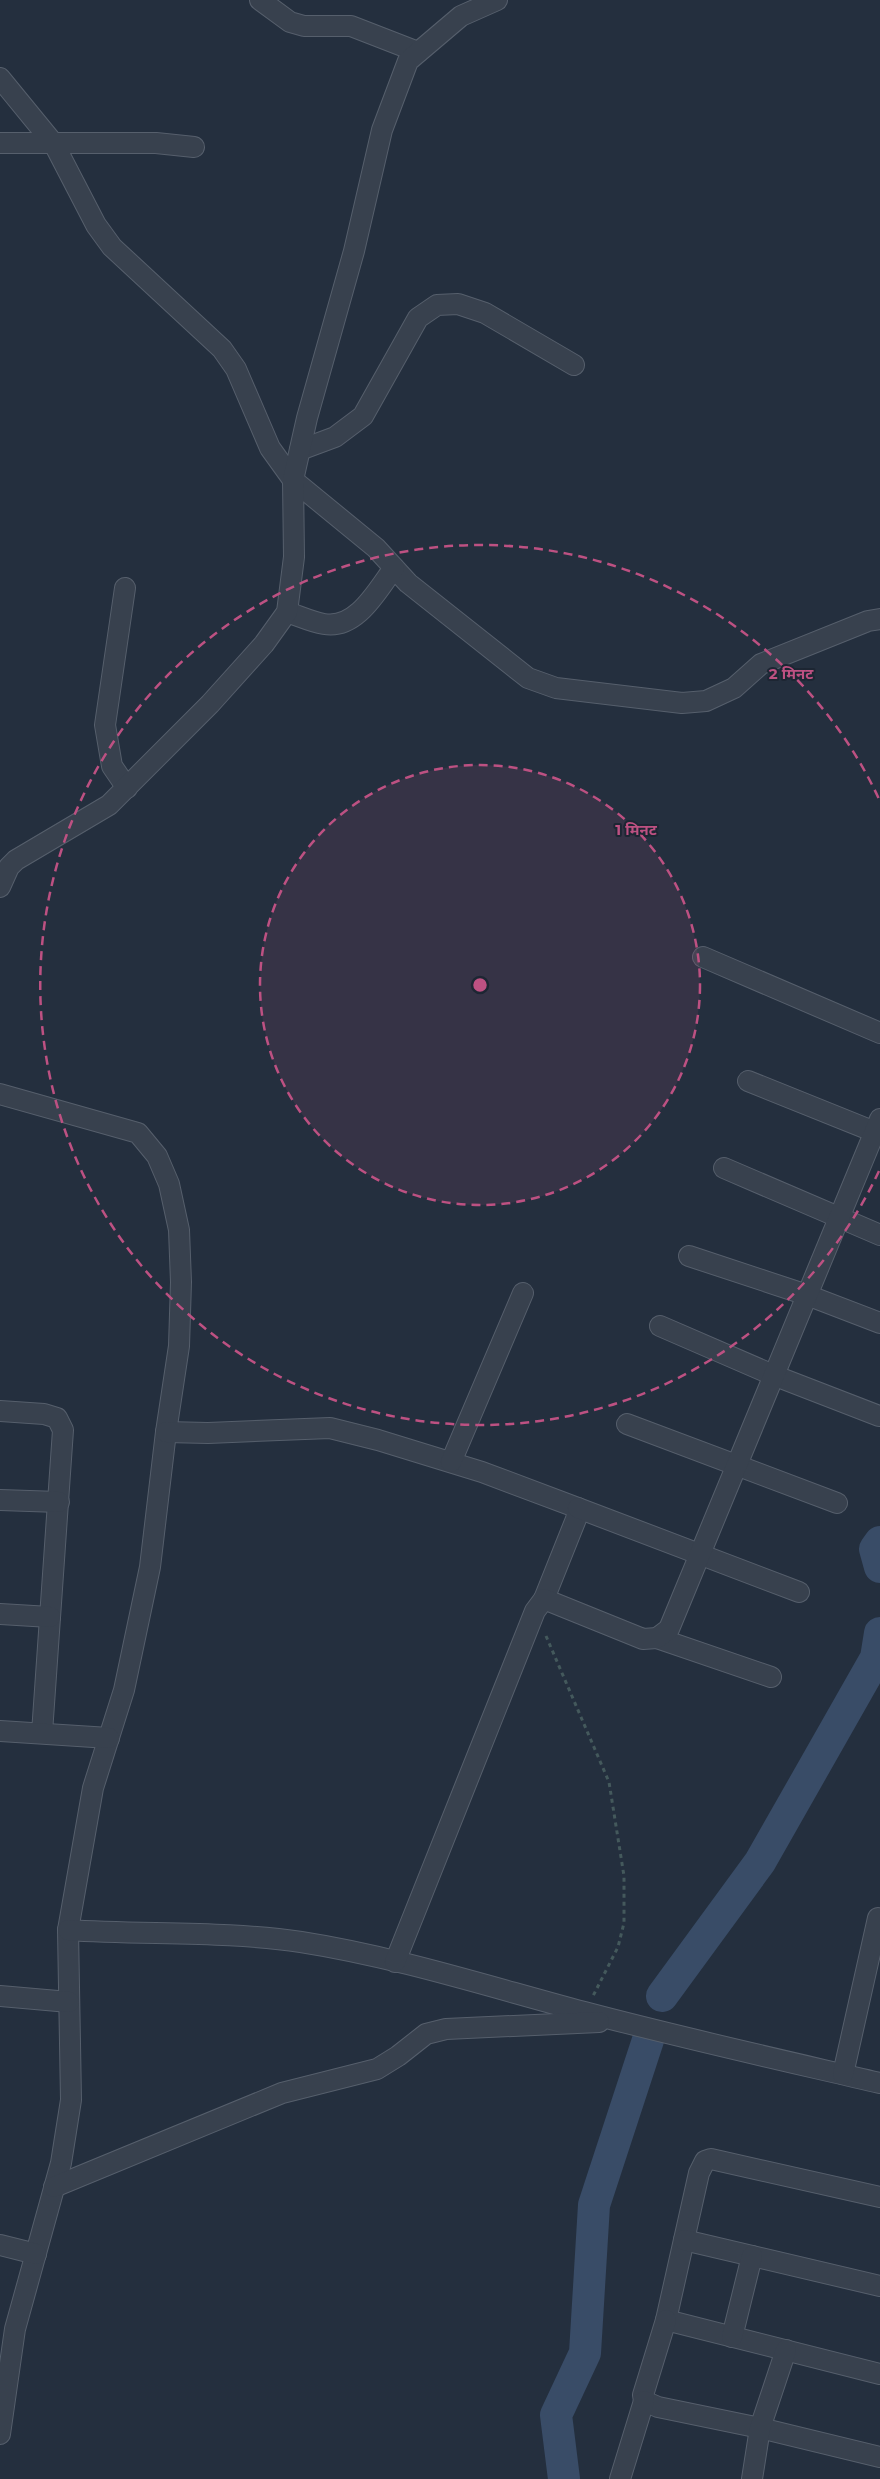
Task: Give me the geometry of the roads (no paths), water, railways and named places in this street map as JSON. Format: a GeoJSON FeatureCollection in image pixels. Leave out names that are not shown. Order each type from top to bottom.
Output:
{"type":"FeatureCollection","features":[{"type":"Feature","properties":{"kind":"street"},"geometry":{"type":"LineString","coordinates":[[260,0],[290,22],[304,26],[351,26],[418,52]]}},
{"type":"Feature","properties":{"kind":"street"},"geometry":{"type":"LineString","coordinates":[[0,887],[4,863],[109,805],[127,788],[210,704],[264,644],[287,612],[294,557],[293,480],[332,322],[354,251],[382,130],[408,61],[461,16],[497,0]]}},
{"type":"Feature","properties":{"kind":"street"},"geometry":{"type":"LineString","coordinates":[[0,78],[54,144],[96,225],[112,247],[222,349],[236,369],[270,448],[293,480],[376,548],[408,583],[528,678],[556,688],[682,703],[706,701],[734,688],[761,664],[868,620],[880,619]]}},
{"type":"Feature","properties":{"kind":"street"},"geometry":{"type":"LineString","coordinates":[[0,143],[156,143],[194,148]]}},
{"type":"Feature","properties":{"kind":"street"},"geometry":{"type":"LineString","coordinates":[[300,450],[336,437],[363,416],[418,318],[437,304],[458,304],[485,313],[574,365]]}},
{"type":"Feature","properties":{"kind":"street"},"geometry":{"type":"LineString","coordinates":[[287,612],[326,625],[344,622],[356,616],[394,568]]}},
{"type":"Feature","properties":{"kind":"street"},"geometry":{"type":"LineString","coordinates":[[125,588],[106,725],[112,766],[127,788]]}},
{"type":"Feature","properties":{"kind":"street"},"geometry":{"type":"LineString","coordinates":[[703,957],[880,1033]]}},
{"type":"Feature","properties":{"kind":"street"},"geometry":{"type":"LineString","coordinates":[[657,1638],[669,1629],[773,1375],[878,1128],[748,1080]]}},
{"type":"Feature","properties":{"kind":"street"},"geometry":{"type":"LineString","coordinates":[[0,1094],[138,1133],[157,1156],[169,1184],[179,1230],[181,1282],[179,1346],[166,1432],[150,1567],[124,1690],[93,1788],[68,1930],[71,2100],[61,2163],[15,2329],[0,2434]]}},
{"type":"Feature","properties":{"kind":"street"},"geometry":{"type":"LineString","coordinates":[[724,1168],[880,1235]]}},
{"type":"Feature","properties":{"kind":"street"},"geometry":{"type":"LineString","coordinates":[[689,1256],[807,1295],[880,1323]]}},
{"type":"Feature","properties":{"kind":"street"},"geometry":{"type":"LineString","coordinates":[[451,1462],[523,1293]]}},
{"type":"Feature","properties":{"kind":"street"},"geometry":{"type":"LineString","coordinates":[[660,1326],[773,1375],[879,1416]]}},
{"type":"Feature","properties":{"kind":"street"},"geometry":{"type":"LineString","coordinates":[[0,1410],[44,1414],[57,1418],[63,1430],[42,1733]]}},
{"type":"Feature","properties":{"kind":"street"},"geometry":{"type":"LineString","coordinates":[[627,1424],[837,1503]]}},
{"type":"Feature","properties":{"kind":"street"},"geometry":{"type":"LineString","coordinates":[[166,1432],[208,1433],[330,1428],[378,1440],[535,1490],[799,1592]]}},
{"type":"Feature","properties":{"kind":"street"},"geometry":{"type":"LineString","coordinates":[[0,1500],[59,1502]]}},
{"type":"Feature","properties":{"kind":"street"},"geometry":{"type":"LineString","coordinates":[[395,1962],[576,1519],[578,1508]]}},
{"type":"Feature","properties":{"kind":"street"},"geometry":{"type":"LineString","coordinates":[[540,1605],[643,1639],[657,1638],[771,1677]]}},
{"type":"Feature","properties":{"kind":"street"},"geometry":{"type":"LineString","coordinates":[[0,1614],[50,1617]]}},
{"type":"Feature","properties":{"kind":"street"},"geometry":{"type":"LineString","coordinates":[[0,1731],[109,1738]]}},
{"type":"Feature","properties":{"kind":"street"},"geometry":{"type":"LineString","coordinates":[[843,2074],[878,1918]]}},
{"type":"Feature","properties":{"kind":"street"},"geometry":{"type":"LineString","coordinates":[[68,1930],[223,1936],[300,1942],[395,1962],[630,2024],[880,2083]]}},
{"type":"Feature","properties":{"kind":"street"},"geometry":{"type":"LineString","coordinates":[[0,1996],[69,2002]]}},
{"type":"Feature","properties":{"kind":"street"},"geometry":{"type":"LineString","coordinates":[[54,2186],[282,2093],[377,2069],[398,2056],[426,2034],[446,2028],[630,2024]]}},
{"type":"Feature","properties":{"kind":"street"},"geometry":{"type":"LineString","coordinates":[[620,2479],[666,2320],[699,2172],[705,2161],[712,2158],[880,2197]]}},
{"type":"Feature","properties":{"kind":"street"},"geometry":{"type":"LineString","coordinates":[[684,2240],[880,2286]]}},
{"type":"Feature","properties":{"kind":"street"},"geometry":{"type":"LineString","coordinates":[[0,2245],[36,2254]]}},
{"type":"Feature","properties":{"kind":"street"},"geometry":{"type":"LineString","coordinates":[[732,2337],[752,2256]]}},
{"type":"Feature","properties":{"kind":"street"},"geometry":{"type":"LineString","coordinates":[[666,2320],[880,2374]]}},
{"type":"Feature","properties":{"kind":"street"},"geometry":{"type":"LineString","coordinates":[[752,2479],[760,2428],[786,2350]]}},
{"type":"Feature","properties":{"kind":"street"},"geometry":{"type":"LineString","coordinates":[[644,2401],[658,2407],[760,2428],[880,2458]]}},
{"type":"Feature","properties":{"kind":"waterway"},"geometry":{"type":"LineString","coordinates":[[880,1542],[875,1549],[880,1567]]}},
{"type":"Feature","properties":{"kind":"waterway"},"geometry":{"type":"LineString","coordinates":[[662,1996],[760,1862],[876,1658],[880,1633]]}},
{"type":"Feature","properties":{"kind":"waterway"},"geometry":{"type":"LineString","coordinates":[[564,2479],[556,2415],[585,2353],[594,2205],[648,2040]]}}]}
